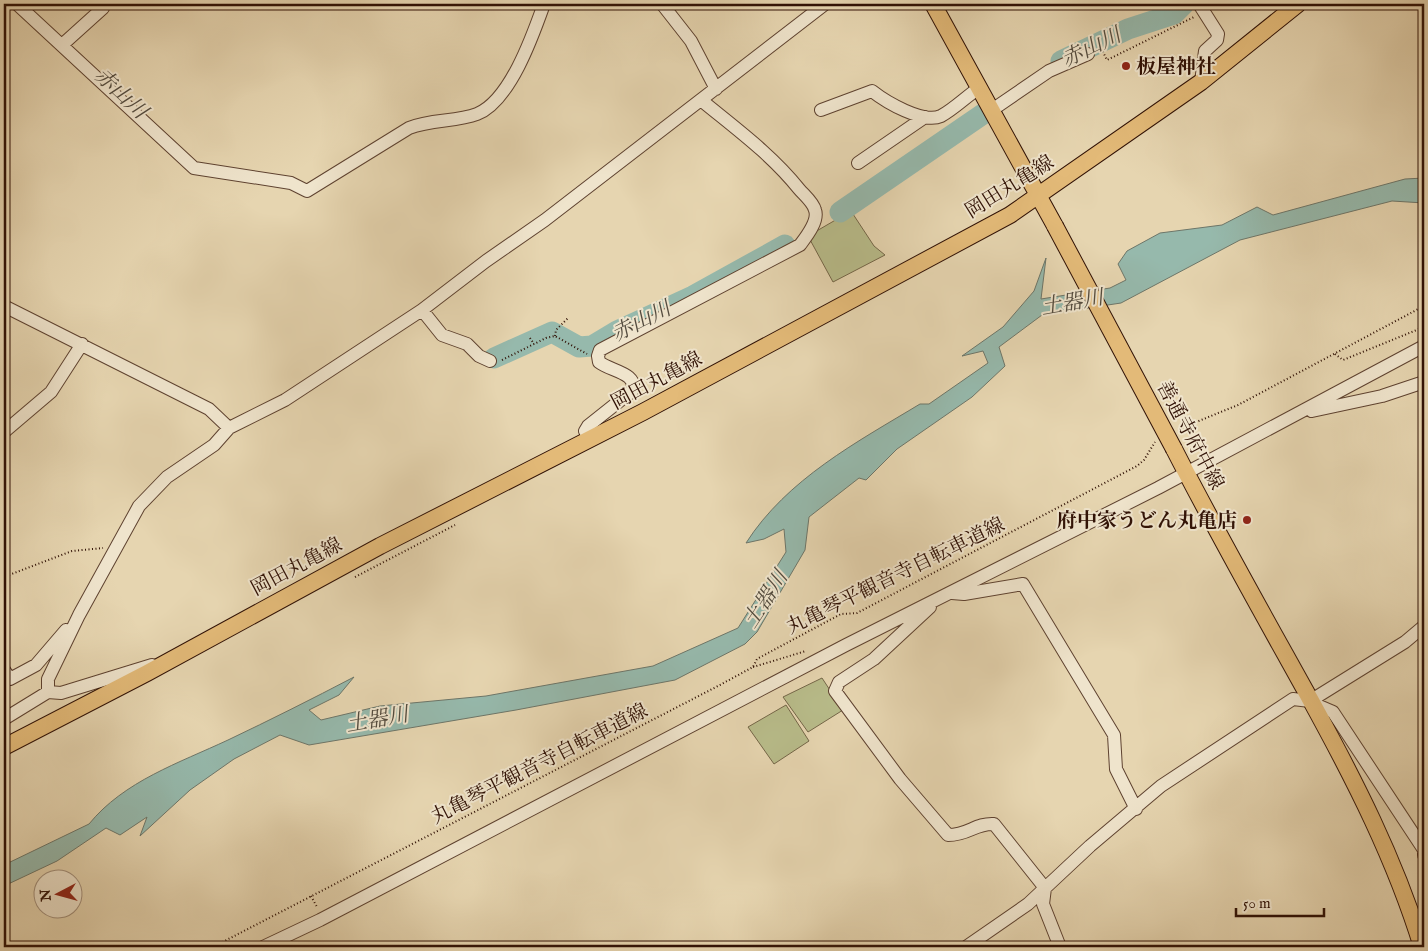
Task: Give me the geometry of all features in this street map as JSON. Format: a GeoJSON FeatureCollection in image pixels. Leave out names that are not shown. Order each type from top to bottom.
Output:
{"type":"FeatureCollection","features":[{"type":"Feature","properties":{"kind":"main road","name":"善通寺府中線"},"geometry":{"type":"LineString","coordinates":[[933,4],[1055,226],[1169,443],[1311,702],[1383,840],[1405,895],[1422,947]]}},
{"type":"Feature","properties":{"kind":"main road","name":"岡田丸亀線"},"geometry":{"type":"LineString","coordinates":[[4,747],[380,546],[589,438],[1010,215],[1201,82],[1298,4]]}},
{"type":"Feature","properties":{"kind":"street"},"geometry":{"type":"LineString","coordinates":[[17,4],[64,44],[194,168],[291,182],[307,191],[409,128],[422,123],[467,116],[487,109],[497,100],[508,84],[544,4]]}},
{"type":"Feature","properties":{"kind":"street"},"geometry":{"type":"LineString","coordinates":[[64,44],[103,8],[100,4]]}},
{"type":"Feature","properties":{"kind":"street"},"geometry":{"type":"LineString","coordinates":[[662,4],[691,41],[716,89]]}},
{"type":"Feature","properties":{"kind":"street"},"geometry":{"type":"LineString","coordinates":[[48,692],[48,679],[79,615],[115,548],[139,506],[166,477],[214,444],[229,428],[284,400],[422,310],[486,261],[545,220],[825,4]]}},
{"type":"Feature","properties":{"kind":"street"},"geometry":{"type":"LineString","coordinates":[[1201,82],[1205,51],[1217,40],[1218,34],[1202,8]]}},
{"type":"Feature","properties":{"kind":"street"},"geometry":{"type":"LineString","coordinates":[[992,110],[1049,71],[1088,54]]}},
{"type":"Feature","properties":{"kind":"street"},"geometry":{"type":"LineString","coordinates":[[822,110],[872,91],[886,101],[924,117],[941,116],[979,88]]}},
{"type":"Feature","properties":{"kind":"street"},"geometry":{"type":"LineString","coordinates":[[589,438],[585,431],[588,426],[632,391],[634,385],[633,380],[628,376],[607,369],[599,362],[600,350],[800,245],[816,218],[815,211],[810,202],[789,176],[765,152],[701,100]]}},
{"type":"Feature","properties":{"kind":"street"},"geometry":{"type":"LineString","coordinates":[[858,163],[924,117]]}},
{"type":"Feature","properties":{"kind":"street"},"geometry":{"type":"LineString","coordinates":[[4,306],[209,410],[229,428]]}},
{"type":"Feature","properties":{"kind":"street"},"geometry":{"type":"LineString","coordinates":[[422,310],[442,334],[467,344],[479,356],[490,361]]}},
{"type":"Feature","properties":{"kind":"street"},"geometry":{"type":"LineString","coordinates":[[4,432],[51,392],[82,344]]}},
{"type":"Feature","properties":{"kind":"street"},"geometry":{"type":"LineString","coordinates":[[263,947],[323,918],[496,826],[1186,472],[1424,346]]}},
{"type":"Feature","properties":{"kind":"street"},"geometry":{"type":"LineString","coordinates":[[1310,406],[1312,411],[1382,396],[1424,382]]}},
{"type":"Feature","properties":{"kind":"street"},"geometry":{"type":"LineString","coordinates":[[1060,947],[1043,904],[1045,888],[1023,857],[994,824],[982,824],[962,835],[948,835],[900,779],[835,691],[839,682],[874,659],[946,595],[964,594],[1022,584],[1114,735],[1116,769],[1136,809]]}},
{"type":"Feature","properties":{"kind":"street"},"geometry":{"type":"LineString","coordinates":[[4,670],[10,679],[36,665],[79,615]]}},
{"type":"Feature","properties":{"kind":"street"},"geometry":{"type":"LineString","coordinates":[[1311,702],[1405,642],[1424,626]]}},
{"type":"Feature","properties":{"kind":"street"},"geometry":{"type":"LineString","coordinates":[[4,719],[48,692],[62,693],[174,657]]}},
{"type":"Feature","properties":{"kind":"street"},"geometry":{"type":"LineString","coordinates":[[966,947],[1028,904],[1090,846],[1161,786],[1293,699],[1311,702],[1333,712],[1424,852]]}},
{"type":"Feature","properties":{"kind":"path"},"geometry":{"type":"LineString","coordinates":[[1088,54],[1102,50],[1107,60],[1202,8]]}},
{"type":"Feature","properties":{"kind":"path"},"geometry":{"type":"LineString","coordinates":[[1178,430],[1238,405],[1424,306]]}},
{"type":"Feature","properties":{"kind":"path"},"geometry":{"type":"LineString","coordinates":[[555,336],[556,330],[568,318]]}},
{"type":"Feature","properties":{"kind":"path"},"geometry":{"type":"LineString","coordinates":[[1335,354],[1343,360],[1424,327]]}},
{"type":"Feature","properties":{"kind":"path"},"geometry":{"type":"LineString","coordinates":[[555,336],[581,352],[598,356]]}},
{"type":"Feature","properties":{"kind":"path"},"geometry":{"type":"LineString","coordinates":[[490,361],[500,361],[555,336]]}},
{"type":"Feature","properties":{"kind":"path"},"geometry":{"type":"LineString","coordinates":[[530,338],[534,344]]}},
{"type":"Feature","properties":{"kind":"path","name":"丸亀琴平観音寺自転車道線"},"geometry":{"type":"LineString","coordinates":[[214,947],[753,666],[757,659],[836,616],[841,614],[853,615],[866,609],[1137,466],[1144,460],[1151,446],[1169,443]]}},
{"type":"Feature","properties":{"kind":"path"},"geometry":{"type":"LineString","coordinates":[[9,575],[72,551],[115,548]]}},
{"type":"Feature","properties":{"kind":"path"},"geometry":{"type":"LineString","coordinates":[[753,666],[813,649]]}},
{"type":"Feature","properties":{"kind":"green space"},"geometry":{"type":"Polygon","coordinates":[[[851,211],[874,246],[885,255],[833,282],[808,236],[851,211]]]}},
{"type":"Feature","properties":{"kind":"green space"},"geometry":{"type":"Polygon","coordinates":[[[822,678],[843,710],[808,732],[783,697],[822,678]]]}},
{"type":"Feature","properties":{"kind":"green space"},"geometry":{"type":"Polygon","coordinates":[[[786,705],[809,741],[774,764],[748,727],[786,705]]]}},
{"type":"Feature","properties":{"kind":"water","name":"土器川"},"geometry":{"type":"Polygon","coordinates":[[[1424,178],[1424,203],[1392,201],[1240,240],[1121,303],[1042,315],[999,347],[1005,366],[972,397],[897,449],[866,480],[859,478],[809,517],[805,550],[757,632],[745,644],[675,680],[516,710],[309,745],[280,735],[234,759],[190,790],[140,836],[147,817],[120,835],[106,828],[57,861],[42,868],[32,868],[32,873],[4,886],[4,865],[89,824],[119,796],[153,774],[244,732],[354,677],[339,695],[309,710],[321,720],[380,706],[486,696],[653,666],[738,628],[786,552],[784,529],[764,539],[746,543],[763,520],[802,481],[825,464],[920,404],[929,404],[988,363],[983,351],[962,356],[1003,327],[1034,291],[1046,258],[1041,299],[1110,288],[1126,280],[1118,264],[1127,251],[1160,233],[1222,225],[1257,207],[1273,215],[1405,179],[1424,178]]]}},
{"type":"Feature","properties":{"kind":"waterway","name":"赤山川"},"geometry":{"type":"LineString","coordinates":[[1061,61],[1128,29],[1174,14],[1184,4]]}},
{"type":"Feature","properties":{"kind":"waterway","name":"赤山川"},"geometry":{"type":"LineString","coordinates":[[840,212],[983,114]]}},
{"type":"Feature","properties":{"kind":"waterway","name":"赤山川"},"geometry":{"type":"LineString","coordinates":[[494,358],[552,332],[579,347],[592,346],[617,331],[693,296],[785,245]]}},
{"type":"Feature","properties":{"kind":"place","name":"板屋神社"},"geometry":{"type":"Point","coordinates":[1126,66]}},
{"type":"Feature","properties":{"kind":"place","name":"府中家うどん丸亀店"},"geometry":{"type":"Point","coordinates":[1247,520]}}]}
